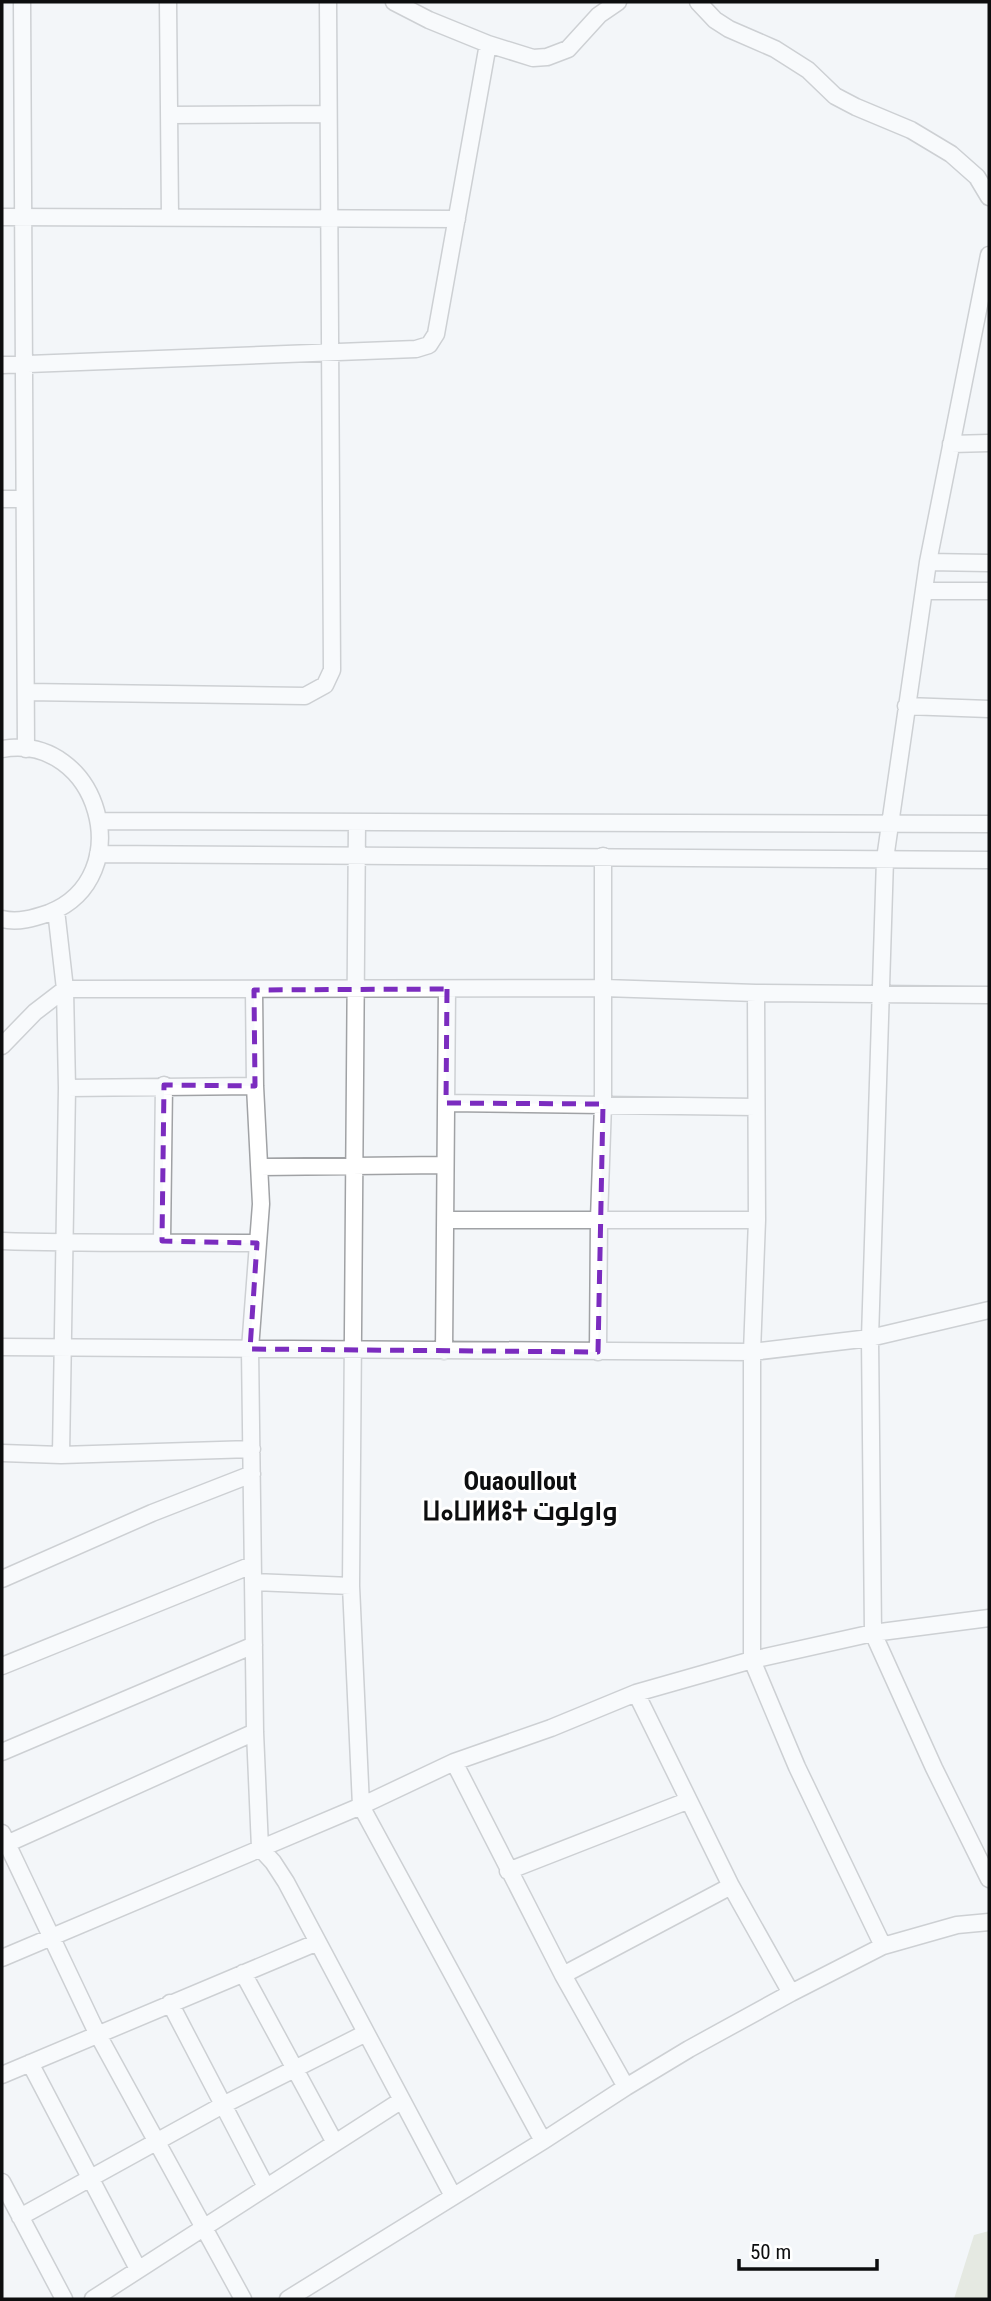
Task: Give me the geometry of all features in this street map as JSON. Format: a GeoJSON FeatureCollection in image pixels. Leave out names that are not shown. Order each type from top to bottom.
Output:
{"type":"FeatureCollection","features":[{"type":"Feature","properties":{"kind":"street"},"geometry":{"type":"LineString","coordinates":[[22,2],[26,749]]}},
{"type":"Feature","properties":{"kind":"street"},"geometry":{"type":"LineString","coordinates":[[168,2],[170,218]]}},
{"type":"Feature","properties":{"kind":"street"},"geometry":{"type":"LineString","coordinates":[[26,692],[305,696],[326,685],[332,670],[328,2]]}},
{"type":"Feature","properties":{"kind":"street"},"geometry":{"type":"LineString","coordinates":[[394,2],[429,20],[488,44],[533,58],[559,54],[568,49],[599,15],[618,2]]}},
{"type":"Feature","properties":{"kind":"street"},"geometry":{"type":"LineString","coordinates":[[698,2],[715,20],[729,29],[775,49],[817,77],[835,96],[911,130],[951,153],[977,177],[989,197]]}},
{"type":"Feature","properties":{"kind":"street"},"geometry":{"type":"LineString","coordinates":[[2,365],[331,353],[416,349],[429,345],[436,334],[488,44]]}},
{"type":"Feature","properties":{"kind":"street"},"geometry":{"type":"LineString","coordinates":[[169,115],[328,114]]}},
{"type":"Feature","properties":{"kind":"street"},"geometry":{"type":"LineString","coordinates":[[2,217],[457,219]]}},
{"type":"Feature","properties":{"kind":"street"},"geometry":{"type":"LineString","coordinates":[[989,255],[928,562],[885,859],[870,1338],[873,1633],[934,1768],[989,1879]]}},
{"type":"Feature","properties":{"kind":"street"},"geometry":{"type":"LineString","coordinates":[[951,444],[989,443]]}},
{"type":"Feature","properties":{"kind":"street"},"geometry":{"type":"LineString","coordinates":[[2,499],[24,499]]}},
{"type":"Feature","properties":{"kind":"street"},"geometry":{"type":"LineString","coordinates":[[928,562],[989,563]]}},
{"type":"Feature","properties":{"kind":"street"},"geometry":{"type":"LineString","coordinates":[[924,591],[989,591]]}},
{"type":"Feature","properties":{"kind":"street"},"geometry":{"type":"LineString","coordinates":[[906,706],[989,709]]}},
{"type":"Feature","properties":{"kind":"street"},"geometry":{"type":"LineString","coordinates":[[2,749],[26,749],[47,754],[66,765],[82,781],[93,800],[100,821],[101,838],[90,876],[75,895],[56,910],[33,919],[2,919]]}},
{"type":"Feature","properties":{"kind":"street"},"geometry":{"type":"LineString","coordinates":[[100,821],[989,824]]}},
{"type":"Feature","properties":{"kind":"street"},"geometry":{"type":"LineString","coordinates":[[357,822],[352,1586],[361,1806],[542,2141]]}},
{"type":"Feature","properties":{"kind":"street"},"geometry":{"type":"LineString","coordinates":[[98,854],[989,860]]}},
{"type":"Feature","properties":{"kind":"street"},"geometry":{"type":"LineString","coordinates":[[598,1352],[603,1104],[603,856]]}},
{"type":"Feature","properties":{"kind":"street"},"geometry":{"type":"LineString","coordinates":[[56,910],[65,989],[67,1088],[61,1455]]}},
{"type":"Feature","properties":{"kind":"street"},"geometry":{"type":"LineString","coordinates":[[2,1046],[35,1012],[65,989],[604,988],[756,993],[989,995]]}},
{"type":"Feature","properties":{"kind":"street"},"geometry":{"type":"LineString","coordinates":[[444,1351],[447,989]]}},
{"type":"Feature","properties":{"kind":"street"},"geometry":{"type":"LineString","coordinates":[[254,990],[255,1086],[261,1204],[250,1349],[255,1732],[260,1848],[274,1862],[453,2196]]}},
{"type":"Feature","properties":{"kind":"street"},"geometry":{"type":"LineString","coordinates":[[756,993],[757,1220],[752,1352],[752,1660],[797,1767],[883,1946]]}},
{"type":"Feature","properties":{"kind":"street"},"geometry":{"type":"LineString","coordinates":[[162,1241],[164,1085]]}},
{"type":"Feature","properties":{"kind":"street"},"geometry":{"type":"LineString","coordinates":[[67,1088],[255,1086]]}},
{"type":"Feature","properties":{"kind":"street"},"geometry":{"type":"LineString","coordinates":[[446,1103],[755,1107]]}},
{"type":"Feature","properties":{"kind":"street"},"geometry":{"type":"LineString","coordinates":[[260,1167],[444,1165]]}},
{"type":"Feature","properties":{"kind":"street"},"geometry":{"type":"LineString","coordinates":[[446,1220],[757,1220]]}},
{"type":"Feature","properties":{"kind":"street"},"geometry":{"type":"LineString","coordinates":[[2,1241],[64,1244],[162,1241],[257,1243]]}},
{"type":"Feature","properties":{"kind":"street"},"geometry":{"type":"LineString","coordinates":[[2,1347],[752,1352],[870,1338],[989,1310]]}},
{"type":"Feature","properties":{"kind":"street"},"geometry":{"type":"LineString","coordinates":[[2,1453],[61,1455],[252,1449]]}},
{"type":"Feature","properties":{"kind":"street"},"geometry":{"type":"LineString","coordinates":[[2,1579],[152,1513],[252,1474]]}},
{"type":"Feature","properties":{"kind":"street"},"geometry":{"type":"LineString","coordinates":[[2,1666],[253,1565]]}},
{"type":"Feature","properties":{"kind":"street"},"geometry":{"type":"LineString","coordinates":[[253,1582],[352,1586]]}},
{"type":"Feature","properties":{"kind":"street"},"geometry":{"type":"LineString","coordinates":[[2,1958],[361,1806],[454,1762],[551,1728],[636,1693],[752,1660],[873,1633],[989,1618]]}},
{"type":"Feature","properties":{"kind":"street"},"geometry":{"type":"LineString","coordinates":[[2,1752],[254,1645]]}},
{"type":"Feature","properties":{"kind":"street"},"geometry":{"type":"LineString","coordinates":[[636,1693],[687,1801],[791,1993]]}},
{"type":"Feature","properties":{"kind":"street"},"geometry":{"type":"LineString","coordinates":[[243,2299],[97,2034],[3,1841],[255,1732]]}},
{"type":"Feature","properties":{"kind":"street"},"geometry":{"type":"LineString","coordinates":[[454,1762],[563,1975],[626,2087]]}},
{"type":"Feature","properties":{"kind":"street"},"geometry":{"type":"LineString","coordinates":[[508,1871],[687,1801]]}},
{"type":"Feature","properties":{"kind":"street"},"geometry":{"type":"LineString","coordinates":[[563,1975],[731,1886]]}},
{"type":"Feature","properties":{"kind":"street"},"geometry":{"type":"LineString","coordinates":[[288,2299],[626,2087],[791,1993],[883,1946],[957,1925],[989,1922]]}},
{"type":"Feature","properties":{"kind":"street"},"geometry":{"type":"LineString","coordinates":[[2,2075],[318,1942]]}},
{"type":"Feature","properties":{"kind":"street"},"geometry":{"type":"LineString","coordinates":[[243,1973],[335,2143]]}},
{"type":"Feature","properties":{"kind":"street"},"geometry":{"type":"LineString","coordinates":[[170,2003],[266,2187]]}},
{"type":"Feature","properties":{"kind":"street"},"geometry":{"type":"LineString","coordinates":[[20,2217],[223,2105],[366,2033]]}},
{"type":"Feature","properties":{"kind":"street"},"geometry":{"type":"LineString","coordinates":[[30,2063],[138,2269]]}},
{"type":"Feature","properties":{"kind":"street"},"geometry":{"type":"LineString","coordinates":[[93,2299],[402,2101]]}},
{"type":"Feature","properties":{"kind":"street"},"geometry":{"type":"LineString","coordinates":[[2,2182],[64,2299]]}},
{"type":"Feature","properties":{"kind":"highlighted area"},"geometry":{"type":"Polygon","coordinates":[[[447,989],[446,1103],[603,1104],[598,1352],[250,1349],[257,1243],[162,1241],[164,1085],[255,1086],[254,990],[447,989]]]}},
{"type":"Feature","properties":{"kind":"green space"},"geometry":{"type":"Polygon","coordinates":[[[989,2231],[989,2299],[954,2299],[974,2235],[989,2231]]]}},
{"type":"Feature","properties":{"kind":"district","name":"Ouaoullout ⵡⴰⵡⵍⵍⵓⵜ واولوت"},"geometry":{"type":"Point","coordinates":[520,1496]}}]}
